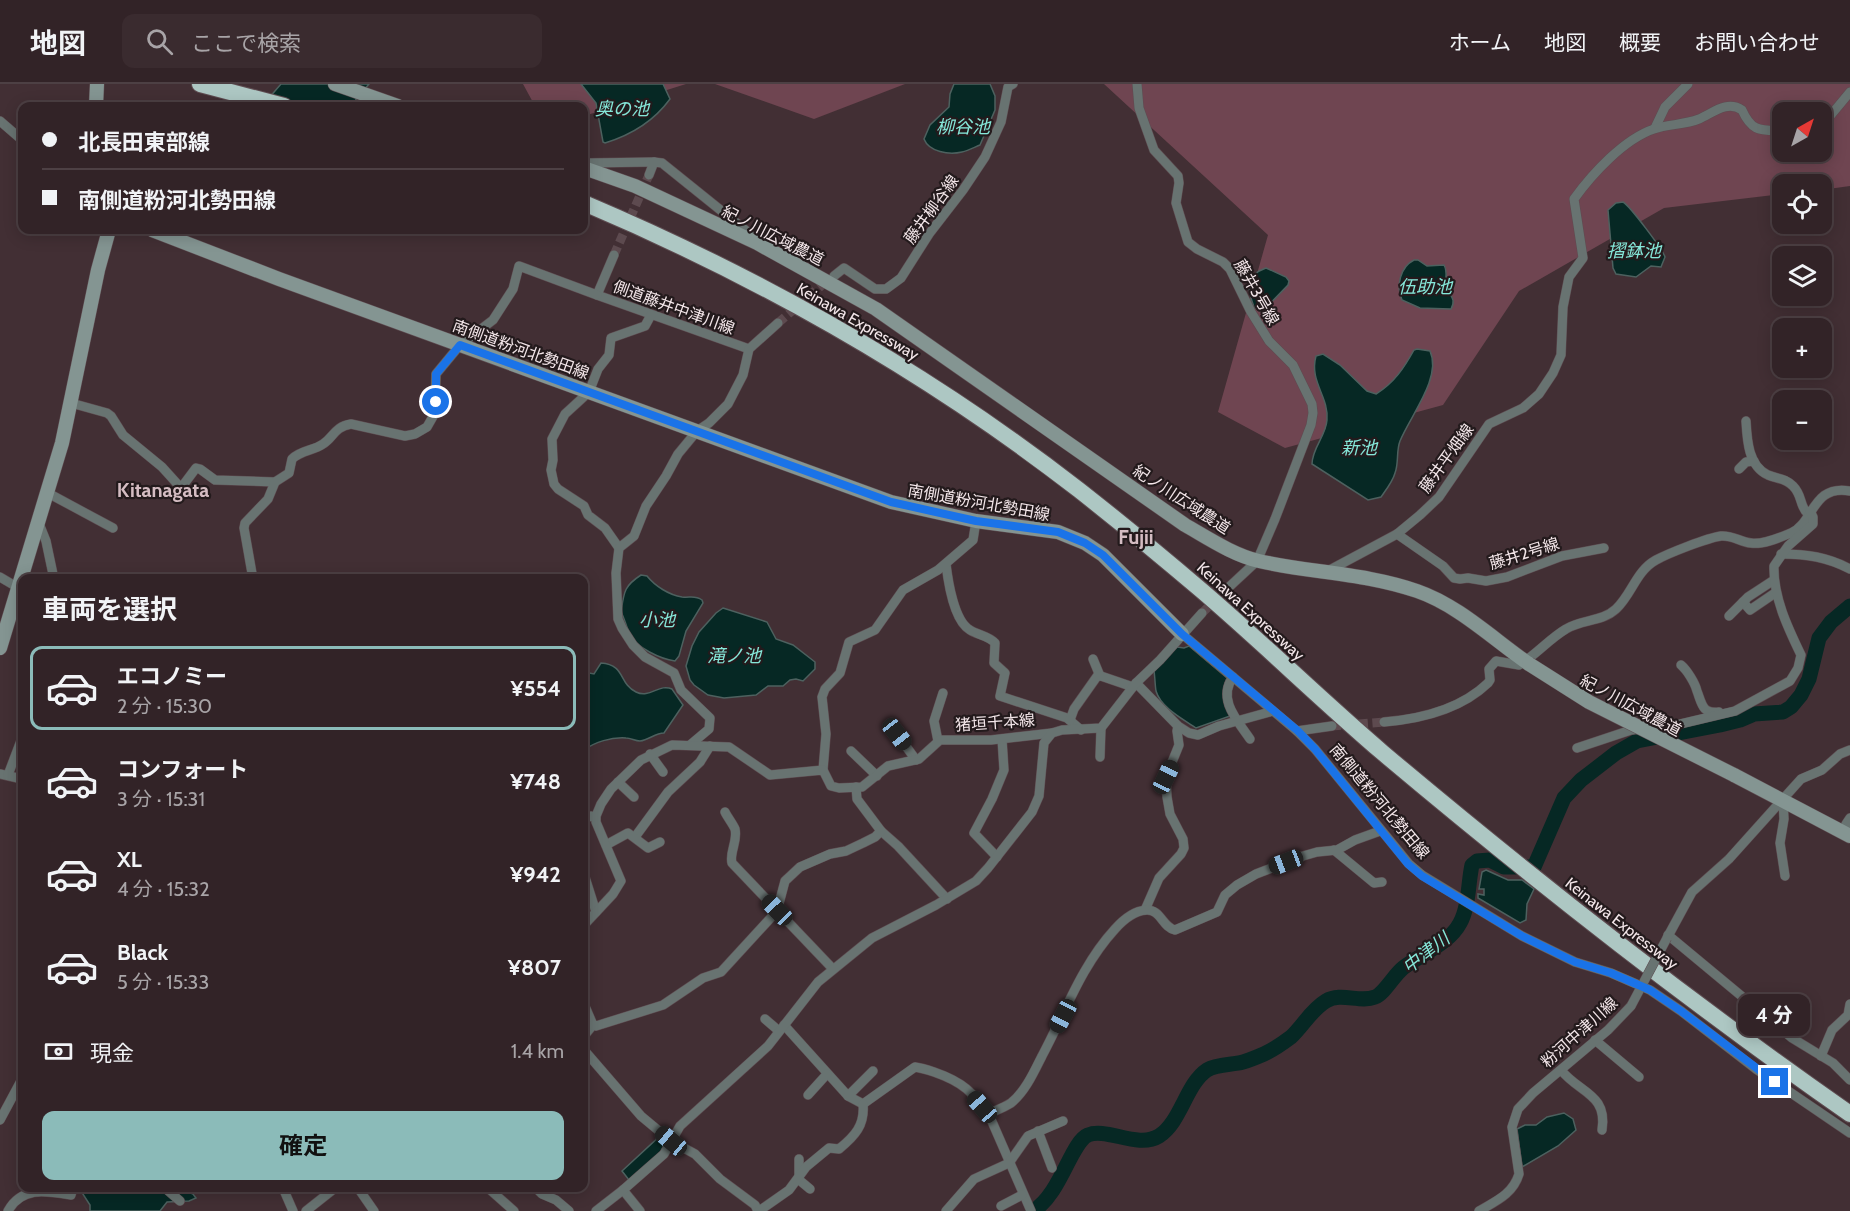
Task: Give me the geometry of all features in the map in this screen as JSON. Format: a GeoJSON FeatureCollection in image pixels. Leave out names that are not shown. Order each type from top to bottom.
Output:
{"type":"FeatureCollection","features":[{"type":"Feature","properties":{"kind":"highway"},"geometry":{"type":"LineString","coordinates":[[200,84],[268,102]]}},
{"type":"Feature","properties":{"kind":"highway","name":"Keinawa Expressway"},"geometry":{"type":"LineString","coordinates":[[588,205],[696,253],[826,321],[890,358],[1008,438],[1079,490],[1193,584],[1452,811],[1717,1019],[1850,1114]]}},
{"type":"Feature","properties":{"kind":"street"},"geometry":{"type":"LineString","coordinates":[[96,102],[98,84]]}},
{"type":"Feature","properties":{"kind":"street"},"geometry":{"type":"LineString","coordinates":[[334,84],[386,102]]}},
{"type":"Feature","properties":{"kind":"street","name":"藤井柳谷線"},"geometry":{"type":"LineString","coordinates":[[834,276],[844,268],[875,289],[886,289],[901,278],[929,234],[976,172],[1001,122],[1008,87],[1013,84]]}},
{"type":"Feature","properties":{"kind":"street","name":"藤井3号線"},"geometry":{"type":"LineString","coordinates":[[1137,84],[1139,108],[1154,150],[1178,176],[1176,203],[1188,242],[1230,268],[1251,312],[1269,341],[1293,365],[1311,404],[1313,412],[1311,424],[1257,561]]}},
{"type":"Feature","properties":{"kind":"street"},"geometry":{"type":"LineString","coordinates":[[1655,128],[1659,114],[1665,106],[1688,84]]}},
{"type":"Feature","properties":{"kind":"street"},"geometry":{"type":"LineString","coordinates":[[1832,116],[1850,92]]}},
{"type":"Feature","properties":{"kind":"street","name":"藤井平畑線"},"geometry":{"type":"LineString","coordinates":[[1325,572],[1397,534],[1439,497],[1489,424],[1523,408],[1539,394],[1553,373],[1561,355],[1563,307],[1569,277],[1583,258],[1574,199],[1606,162],[1637,137],[1655,128],[1688,123],[1730,106],[1742,110],[1747,121],[1756,130],[1772,131]]}},
{"type":"Feature","properties":{"kind":"street"},"geometry":{"type":"LineString","coordinates":[[0,121],[18,137]]}},
{"type":"Feature","properties":{"kind":"street"},"geometry":{"type":"LineString","coordinates":[[649,175],[654,162]]}},
{"type":"Feature","properties":{"kind":"street"},"geometry":{"type":"LineString","coordinates":[[588,163],[662,163],[749,233],[750,240]]}},
{"type":"Feature","properties":{"kind":"street","name":"紀ノ川広域農道"},"geometry":{"type":"LineString","coordinates":[[588,168],[635,186],[750,240],[876,309],[1185,525],[1220,544],[1257,561],[1375,579],[1439,600],[1588,702],[1847,831]]}},
{"type":"Feature","properties":{"kind":"street"},"geometry":{"type":"LineString","coordinates":[[25,574],[46,492],[62,443],[98,270],[108,234]]}},
{"type":"Feature","properties":{"kind":"street","name":"南側道粉河北勢田線"},"geometry":{"type":"LineString","coordinates":[[163,234],[891,502],[976,521],[1058,532],[1085,543],[1103,555],[1182,634],[1298,731],[1408,864],[1434,884],[1522,936],[1575,962],[1611,973],[1650,990],[1756,1069],[1850,1132]]}},
{"type":"Feature","properties":{"kind":"street","name":"側道藤井中津川線"},"geometry":{"type":"LineString","coordinates":[[614,255],[597,295],[749,349]]}},
{"type":"Feature","properties":{"kind":"street"},"geometry":{"type":"LineString","coordinates":[[70,402],[111,416],[123,435],[162,467],[181,488],[196,468],[215,480],[274,482],[289,473],[292,459],[296,455],[324,444],[335,430],[346,425],[351,424],[405,436],[428,427],[435,413],[436,374],[460,345],[494,320],[513,289],[519,266],[597,295]]}},
{"type":"Feature","properties":{"kind":"street"},"geometry":{"type":"LineString","coordinates":[[651,315],[645,326],[611,338],[609,355],[598,369],[589,392],[565,414],[552,439],[554,460],[551,470],[554,484],[584,506],[588,515],[605,528],[619,548],[616,573],[618,619],[622,628],[633,645],[645,657],[674,673],[681,690],[710,718],[709,729],[690,745]]}},
{"type":"Feature","properties":{"kind":"street"},"geometry":{"type":"LineString","coordinates":[[619,548],[634,536],[645,506],[678,454],[697,431],[709,423],[728,404],[743,375],[749,349],[778,323]]}},
{"type":"Feature","properties":{"kind":"street"},"geometry":{"type":"LineString","coordinates":[[1577,748],[1631,730],[1696,722],[1739,710],[1790,681],[1798,668],[1801,655],[1776,592],[1774,566],[1781,554],[1813,524],[1813,517],[1803,510],[1801,496],[1787,480],[1767,475],[1754,461],[1748,447],[1746,421]]}},
{"type":"Feature","properties":{"kind":"street"},"geometry":{"type":"LineString","coordinates":[[1739,469],[1746,462],[1754,461]]}},
{"type":"Feature","properties":{"kind":"street"},"geometry":{"type":"LineString","coordinates":[[252,574],[245,523],[268,499],[274,482]]}},
{"type":"Feature","properties":{"kind":"street"},"geometry":{"type":"LineString","coordinates":[[1384,722],[1415,720],[1451,706],[1488,683],[1489,669],[1496,661],[1500,660],[1514,665],[1527,662],[1567,628],[1608,615],[1619,607],[1642,571],[1656,561],[1718,536],[1731,536],[1752,543],[1794,532],[1803,525],[1809,513],[1822,498],[1837,490],[1850,491]]}},
{"type":"Feature","properties":{"kind":"street"},"geometry":{"type":"LineString","coordinates":[[46,492],[112,528]]}},
{"type":"Feature","properties":{"kind":"street"},"geometry":{"type":"LineString","coordinates":[[584,506],[592,499]]}},
{"type":"Feature","properties":{"kind":"street"},"geometry":{"type":"LineString","coordinates":[[1431,505],[1442,502]]}},
{"type":"Feature","properties":{"kind":"street"},"geometry":{"type":"LineString","coordinates":[[38,521],[46,541],[53,574]]}},
{"type":"Feature","properties":{"kind":"street"},"geometry":{"type":"LineString","coordinates":[[947,899],[881,831],[857,799],[856,788],[831,786],[823,770],[826,735],[822,697],[825,689],[840,673],[849,642],[875,630],[903,590],[946,564],[973,540],[976,521]]}},
{"type":"Feature","properties":{"kind":"street","name":"藤井2号線"},"geometry":{"type":"LineString","coordinates":[[1397,534],[1443,566],[1454,578],[1486,581],[1507,577],[1562,556],[1604,548]]}},
{"type":"Feature","properties":{"kind":"street"},"geometry":{"type":"LineString","coordinates":[[1781,554],[1804,554],[1826,558],[1850,568]]}},
{"type":"Feature","properties":{"kind":"street"},"geometry":{"type":"LineString","coordinates":[[1229,587],[1257,561]]}},
{"type":"Feature","properties":{"kind":"street"},"geometry":{"type":"LineString","coordinates":[[946,564],[948,582],[956,612],[962,624],[994,641],[994,663],[1005,673],[998,696],[1070,720],[1081,730]]}},
{"type":"Feature","properties":{"kind":"street"},"geometry":{"type":"LineString","coordinates":[[0,577],[18,588]]}},
{"type":"Feature","properties":{"kind":"street"},"geometry":{"type":"LineString","coordinates":[[1729,616],[1743,602],[1774,580]]}},
{"type":"Feature","properties":{"kind":"street"},"geometry":{"type":"LineString","coordinates":[[1743,602],[1750,610],[1776,592]]}},
{"type":"Feature","properties":{"kind":"street"},"geometry":{"type":"LineString","coordinates":[[0,648],[18,598]]}},
{"type":"Feature","properties":{"kind":"street"},"geometry":{"type":"LineString","coordinates":[[1100,757],[1101,728],[1134,685],[1202,613]]}},
{"type":"Feature","properties":{"kind":"street"},"geometry":{"type":"LineString","coordinates":[[995,647],[999,637]]}},
{"type":"Feature","properties":{"kind":"street"},"geometry":{"type":"LineString","coordinates":[[1093,658],[1100,676]]}},
{"type":"Feature","properties":{"kind":"street"},"geometry":{"type":"LineString","coordinates":[[1681,665],[1686,669],[1697,689],[1701,704],[1706,710],[1714,713],[1739,710]]}},
{"type":"Feature","properties":{"kind":"street"},"geometry":{"type":"LineString","coordinates":[[1070,720],[1074,709],[1092,687],[1098,675],[1134,685],[1178,726],[1189,733],[1198,735],[1219,726],[1273,711]]}},
{"type":"Feature","properties":{"kind":"street"},"geometry":{"type":"LineString","coordinates":[[1233,677],[1227,685],[1226,696],[1231,711],[1250,739]]}},
{"type":"Feature","properties":{"kind":"street"},"geometry":{"type":"LineString","coordinates":[[938,741],[934,721],[943,693]]}},
{"type":"Feature","properties":{"kind":"street"},"geometry":{"type":"LineString","coordinates":[[1146,910],[1158,878],[1175,862],[1184,849],[1183,839],[1170,814],[1166,777],[1179,745],[1176,731],[1178,726]]}},
{"type":"Feature","properties":{"kind":"street"},"geometry":{"type":"LineString","coordinates":[[1298,731],[1332,726]]}},
{"type":"Feature","properties":{"kind":"street","name":"猪垣千本線"},"geometry":{"type":"LineString","coordinates":[[856,788],[862,787],[888,766],[916,759],[938,741],[1002,739],[1062,730],[1101,728]]}},
{"type":"Feature","properties":{"kind":"street"},"geometry":{"type":"LineString","coordinates":[[596,1211],[664,1154],[680,1126],[768,1046],[818,982],[872,938],[947,899],[976,881],[1032,812],[1041,781],[1044,743],[1052,733]]}},
{"type":"Feature","properties":{"kind":"street"},"geometry":{"type":"LineString","coordinates":[[897,734],[916,759]]}},
{"type":"Feature","properties":{"kind":"street"},"geometry":{"type":"LineString","coordinates":[[997,857],[974,833],[1004,770],[1002,739]]}},
{"type":"Feature","properties":{"kind":"street"},"geometry":{"type":"LineString","coordinates":[[588,921],[620,884],[620,878],[596,822],[596,816],[601,804],[618,782],[650,754],[672,745],[729,747],[770,776],[823,770]]}},
{"type":"Feature","properties":{"kind":"street"},"geometry":{"type":"LineString","coordinates":[[4,775],[18,746]]}},
{"type":"Feature","properties":{"kind":"street"},"geometry":{"type":"LineString","coordinates":[[635,837],[668,792],[700,762],[710,746]]}},
{"type":"Feature","properties":{"kind":"street","name":"粉河中津川線"},"geometry":{"type":"LineString","coordinates":[[1479,1211],[1515,1186],[1519,1174],[1513,1135],[1514,1118],[1525,1101],[1618,1021],[1631,1006],[1692,892],[1729,859],[1803,777],[1822,770],[1840,754],[1850,750]]}},
{"type":"Feature","properties":{"kind":"street"},"geometry":{"type":"LineString","coordinates":[[851,751],[877,776]]}},
{"type":"Feature","properties":{"kind":"street"},"geometry":{"type":"LineString","coordinates":[[650,754],[663,772]]}},
{"type":"Feature","properties":{"kind":"street"},"geometry":{"type":"LineString","coordinates":[[618,782],[634,797]]}},
{"type":"Feature","properties":{"kind":"street"},"geometry":{"type":"LineString","coordinates":[[1783,800],[1784,819],[1780,843],[1785,876]]}},
{"type":"Feature","properties":{"kind":"street"},"geometry":{"type":"LineString","coordinates":[[725,812],[735,828],[730,860],[732,864],[833,969]]}},
{"type":"Feature","properties":{"kind":"street"},"geometry":{"type":"LineString","coordinates":[[1847,831],[1846,824],[1850,818]]}},
{"type":"Feature","properties":{"kind":"street"},"geometry":{"type":"LineString","coordinates":[[588,1031],[593,1025],[663,1005],[703,978],[721,972],[777,910],[785,881],[800,867],[863,843],[881,831]]}},
{"type":"Feature","properties":{"kind":"street"},"geometry":{"type":"LineString","coordinates":[[990,1118],[990,1113],[1011,1102],[1028,1082],[1063,1016],[1081,975],[1091,959],[1123,921],[1146,910],[1158,913],[1168,927],[1175,930],[1217,912],[1225,895],[1244,880],[1303,856],[1334,850],[1380,831]]}},
{"type":"Feature","properties":{"kind":"street"},"geometry":{"type":"LineString","coordinates":[[606,845],[628,833],[648,848],[660,842]]}},
{"type":"Feature","properties":{"kind":"street"},"geometry":{"type":"LineString","coordinates":[[1334,850],[1374,883],[1382,882]]}},
{"type":"Feature","properties":{"kind":"street"},"geometry":{"type":"LineString","coordinates":[[588,887],[596,912]]}},
{"type":"Feature","properties":{"kind":"street"},"geometry":{"type":"LineString","coordinates":[[1668,937],[1792,1038],[1833,1063],[1850,1080]]}},
{"type":"Feature","properties":{"kind":"street"},"geometry":{"type":"LineString","coordinates":[[1821,1056],[1832,1030],[1848,1015],[1850,1004]]}},
{"type":"Feature","properties":{"kind":"street"},"geometry":{"type":"LineString","coordinates":[[588,1013],[593,1025]]}},
{"type":"Feature","properties":{"kind":"street"},"geometry":{"type":"LineString","coordinates":[[765,1019],[782,1028],[848,1096],[862,1104]]}},
{"type":"Feature","properties":{"kind":"street"},"geometry":{"type":"LineString","coordinates":[[1595,1040],[1639,1077]]}},
{"type":"Feature","properties":{"kind":"street"},"geometry":{"type":"LineString","coordinates":[[588,1055],[641,1116],[671,1141],[695,1154],[756,1210],[789,1190],[806,1167],[829,1148],[839,1149],[857,1130],[864,1118],[862,1104]]}},
{"type":"Feature","properties":{"kind":"street"},"geometry":{"type":"LineString","coordinates":[[862,1104],[910,1070],[921,1068],[961,1083],[990,1118],[1031,1211]]}},
{"type":"Feature","properties":{"kind":"street"},"geometry":{"type":"LineString","coordinates":[[1561,1070],[1566,1077],[1590,1093],[1599,1104],[1603,1116],[1602,1130]]}},
{"type":"Feature","properties":{"kind":"street"},"geometry":{"type":"LineString","coordinates":[[848,1096],[873,1071]]}},
{"type":"Feature","properties":{"kind":"street"},"geometry":{"type":"LineString","coordinates":[[808,1095],[828,1074]]}},
{"type":"Feature","properties":{"kind":"street"},"geometry":{"type":"LineString","coordinates":[[0,1120],[18,1086]]}},
{"type":"Feature","properties":{"kind":"street"},"geometry":{"type":"LineString","coordinates":[[946,1211],[974,1179],[1009,1163],[1028,1136],[1063,1120]]}},
{"type":"Feature","properties":{"kind":"street"},"geometry":{"type":"LineString","coordinates":[[1038,1131],[1052,1168]]}},
{"type":"Feature","properties":{"kind":"street"},"geometry":{"type":"LineString","coordinates":[[798,1179],[799,1159]]}},
{"type":"Feature","properties":{"kind":"street"},"geometry":{"type":"LineString","coordinates":[[798,1179],[810,1189]]}},
{"type":"Feature","properties":{"kind":"street"},"geometry":{"type":"LineString","coordinates":[[623,1190],[640,1211]]}},
{"type":"Feature","properties":{"kind":"street"},"geometry":{"type":"LineString","coordinates":[[8,1211],[16,1198],[37,1192]]}},
{"type":"Feature","properties":{"kind":"street"},"geometry":{"type":"LineString","coordinates":[[48,1192],[71,1195],[72,1192]]}},
{"type":"Feature","properties":{"kind":"street"},"geometry":{"type":"LineString","coordinates":[[170,1192],[180,1201]]}},
{"type":"Feature","properties":{"kind":"street"},"geometry":{"type":"LineString","coordinates":[[285,1192],[293,1211]]}},
{"type":"Feature","properties":{"kind":"street"},"geometry":{"type":"LineString","coordinates":[[306,1211],[330,1192]]}},
{"type":"Feature","properties":{"kind":"street"},"geometry":{"type":"LineString","coordinates":[[361,1192],[374,1211]]}},
{"type":"Feature","properties":{"kind":"street"},"geometry":{"type":"LineString","coordinates":[[493,1192],[514,1211]]}},
{"type":"Feature","properties":{"kind":"street"},"geometry":{"type":"LineString","coordinates":[[540,1192],[556,1200],[569,1211]]}},
{"type":"Feature","properties":{"kind":"street"},"geometry":{"type":"LineString","coordinates":[[1001,1206],[1023,1196]]}},
{"type":"Feature","properties":{"kind":"shaded area"},"geometry":{"type":"Polygon","coordinates":[[[523,84],[686,84],[588,115],[588,102],[533,102],[523,84]]]}},
{"type":"Feature","properties":{"kind":"shaded area"},"geometry":{"type":"Polygon","coordinates":[[[715,84],[905,84],[814,119],[715,84]]]}},
{"type":"Feature","properties":{"kind":"shaded area"},"geometry":{"type":"Polygon","coordinates":[[[1104,84],[1850,84],[1850,186],[1832,188],[1832,174],[1772,174],[1772,195],[1664,208],[1519,291],[1443,405],[1285,448],[1218,412],[1268,235],[1104,84]]]}},
{"type":"Feature","properties":{"kind":"water"},"geometry":{"type":"Polygon","coordinates":[[[281,84],[369,84],[354,102],[265,102],[281,84]]]}},
{"type":"Feature","properties":{"kind":"water","name":"奥の池"},"geometry":{"type":"Polygon","coordinates":[[[581,84],[663,84],[670,99],[657,114],[641,126],[605,143],[596,103],[581,84]]]}},
{"type":"Feature","properties":{"kind":"water","name":"柳谷池"},"geometry":{"type":"Polygon","coordinates":[[[954,84],[990,84],[995,96],[995,110],[980,145],[957,153],[946,153],[930,147],[924,139],[930,125],[949,107],[954,84]]]}},
{"type":"Feature","properties":{"kind":"water","name":"摺鉢池"},"geometry":{"type":"Polygon","coordinates":[[[1623,202],[1646,228],[1665,257],[1661,267],[1651,266],[1636,277],[1616,274],[1613,268],[1608,210],[1616,203],[1623,202]]]}},
{"type":"Feature","properties":{"kind":"water","name":"伍助池"},"geometry":{"type":"Polygon","coordinates":[[[1414,260],[1427,266],[1444,265],[1446,285],[1453,299],[1451,309],[1420,308],[1402,300],[1399,289],[1400,277],[1405,267],[1414,260]]]}},
{"type":"Feature","properties":{"kind":"water"},"geometry":{"type":"Polygon","coordinates":[[[1266,268],[1286,277],[1289,281],[1288,285],[1262,312],[1254,307],[1249,283],[1254,275],[1266,268]]]}},
{"type":"Feature","properties":{"kind":"water","name":"新池"},"geometry":{"type":"Polygon","coordinates":[[[1417,349],[1430,351],[1433,362],[1432,373],[1423,397],[1400,441],[1393,479],[1381,497],[1368,500],[1312,464],[1327,420],[1327,411],[1315,374],[1316,356],[1323,354],[1340,365],[1367,391],[1376,394],[1393,380],[1417,349]]]}},
{"type":"Feature","properties":{"kind":"water","name":"小池"},"geometry":{"type":"Polygon","coordinates":[[[641,575],[647,576],[667,592],[702,600],[703,603],[686,631],[679,656],[675,661],[643,648],[633,639],[627,629],[621,612],[624,594],[628,586],[641,575]]]}},
{"type":"Feature","properties":{"kind":"water","name":"滝ノ池"},"geometry":{"type":"Polygon","coordinates":[[[723,608],[767,622],[776,639],[793,645],[815,662],[815,669],[803,681],[796,679],[790,680],[783,686],[768,686],[756,695],[724,698],[708,695],[690,680],[686,666],[699,632],[723,608]]]}},
{"type":"Feature","properties":{"kind":"water"},"geometry":{"type":"Polygon","coordinates":[[[1189,646],[1227,678],[1225,684],[1230,716],[1196,728],[1163,703],[1156,691],[1154,671],[1177,647],[1189,646]]]}},
{"type":"Feature","properties":{"kind":"water"},"geometry":{"type":"Polygon","coordinates":[[[601,663],[609,664],[636,692],[646,694],[663,688],[672,689],[683,705],[664,733],[640,741],[626,738],[609,739],[588,747],[588,673],[594,674],[601,663]]]}},
{"type":"Feature","properties":{"kind":"water"},"geometry":{"type":"Polygon","coordinates":[[[1486,870],[1508,880],[1522,880],[1534,889],[1527,904],[1526,920],[1520,923],[1478,898],[1478,894],[1484,895],[1484,889],[1479,889],[1482,872],[1486,870]]]}},
{"type":"Feature","properties":{"kind":"water"},"geometry":{"type":"Polygon","coordinates":[[[1564,1113],[1573,1119],[1576,1130],[1558,1146],[1522,1167],[1517,1129],[1525,1125],[1536,1125],[1547,1117],[1564,1113]]]}},
{"type":"Feature","properties":{"kind":"water"},"geometry":{"type":"Polygon","coordinates":[[[660,1136],[665,1143],[660,1153],[629,1180],[622,1171],[660,1136]]]}},
{"type":"Feature","properties":{"kind":"water"},"geometry":{"type":"Polygon","coordinates":[[[82,1192],[188,1192],[196,1198],[189,1201],[167,1202],[160,1211],[90,1211],[90,1205],[82,1192]]]}},
{"type":"Feature","properties":{"kind":"waterway","name":"中津川"},"geometry":{"type":"LineString","coordinates":[[1033,1211],[1051,1193],[1076,1147],[1088,1135],[1095,1133],[1142,1140],[1159,1136],[1173,1122],[1194,1084],[1207,1070],[1246,1061],[1271,1050],[1291,1037],[1316,1009],[1332,998],[1369,999],[1378,995],[1403,968],[1442,943],[1455,930],[1465,910],[1472,865],[1477,861],[1490,860],[1504,867],[1534,867],[1564,798],[1581,780],[1616,753],[1637,741],[1720,725],[1754,714],[1783,712],[1791,707],[1801,695],[1809,679],[1819,638],[1831,622],[1850,606]]}},
{"type":"Feature","properties":{"kind":"tunnel"},"geometry":{"type":"LineString","coordinates":[[614,255],[649,175]]}},
{"type":"Feature","properties":{"kind":"tunnel"},"geometry":{"type":"LineString","coordinates":[[778,323],[829,279]]}},
{"type":"Feature","properties":{"kind":"tunnel"},"geometry":{"type":"LineString","coordinates":[[1202,613],[1229,587]]}},
{"type":"Feature","properties":{"kind":"tunnel"},"geometry":{"type":"LineString","coordinates":[[1332,726],[1384,722]]}},
{"type":"Feature","properties":{"kind":"district","name":"Kitanagata"},"geometry":{"type":"Point","coordinates":[163,490]}},
{"type":"Feature","properties":{"kind":"district","name":"Fujii"},"geometry":{"type":"Point","coordinates":[1136,537]}},
{"type":"Feature","properties":{"kind":"route"},"geometry":{"type":"LineString","coordinates":[[436,402],[436,374],[460,345],[891,502],[976,521],[1058,532],[1085,543],[1103,555],[1182,634],[1298,731],[1408,864],[1422,876],[1522,936],[1575,962],[1611,973],[1650,990],[1775,1082]]}}]}
